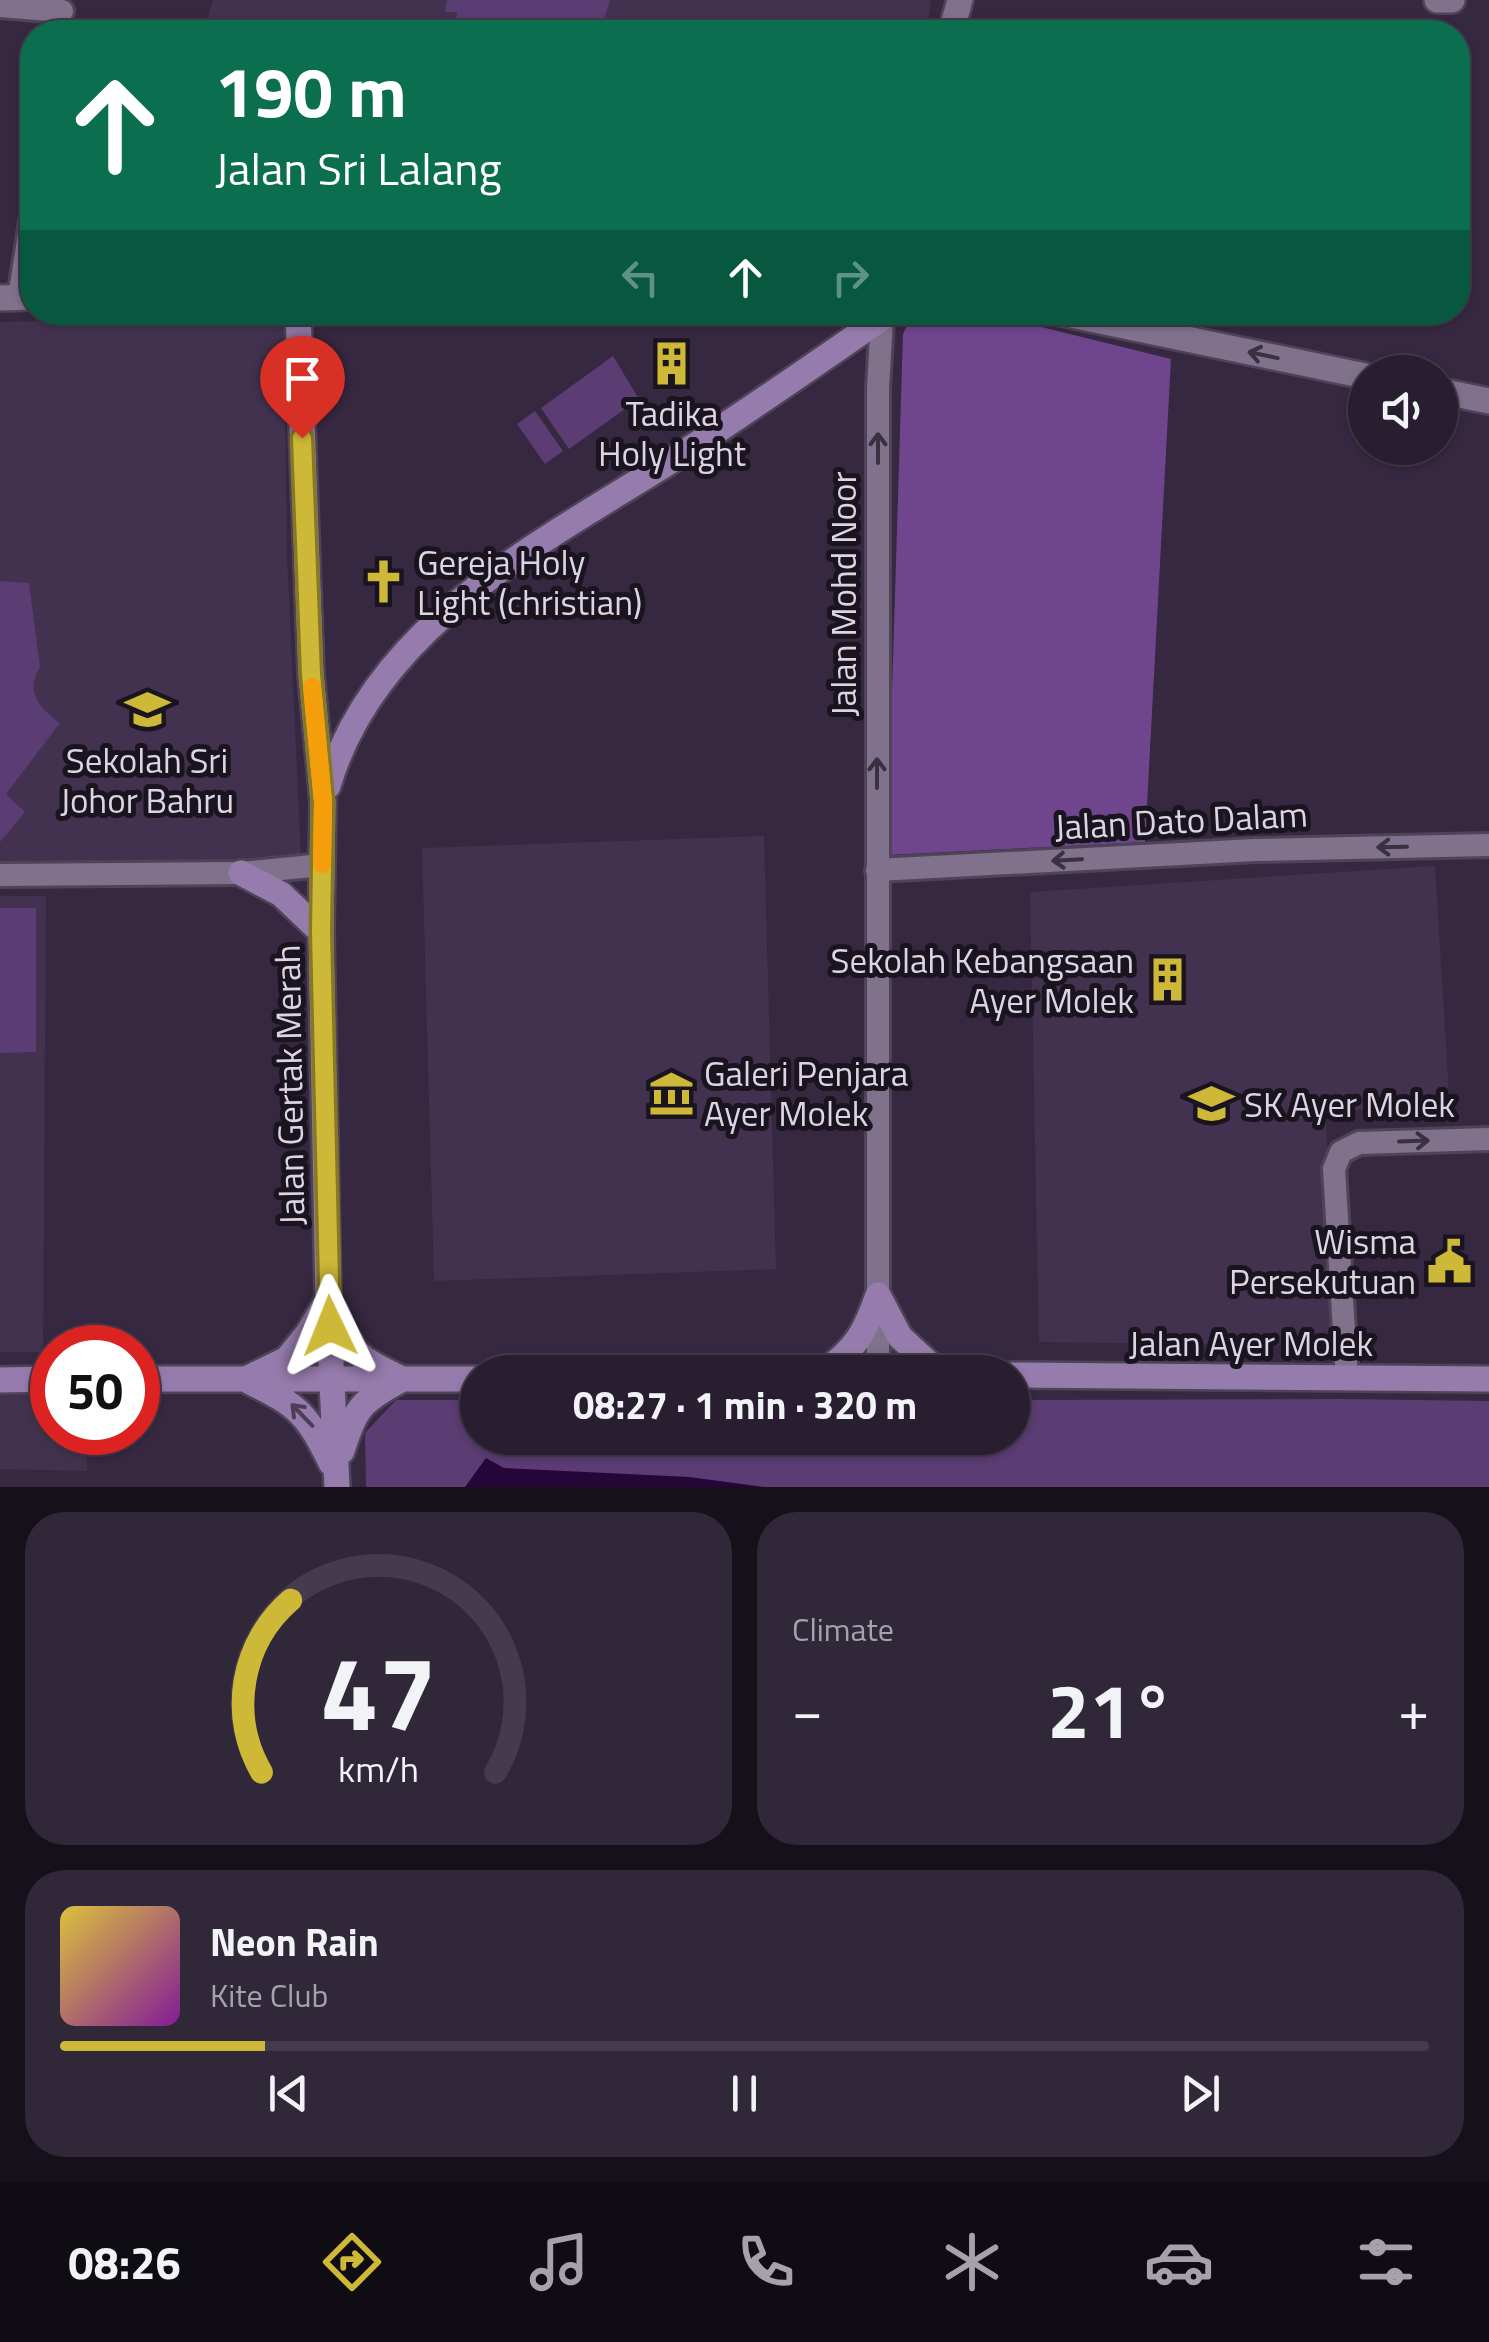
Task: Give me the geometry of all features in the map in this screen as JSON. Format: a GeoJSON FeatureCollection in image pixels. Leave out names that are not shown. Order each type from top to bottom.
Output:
{"type":"FeatureCollection","features":[{"type":"Feature","properties":{"kind":"main road"},"geometry":{"type":"LineString","coordinates":[[299,325],[314,704],[323,802]]}},
{"type":"Feature","properties":{"kind":"main road"},"geometry":{"type":"LineString","coordinates":[[323,802],[337,754],[372,692],[426,632],[487,578],[747,412],[870,325]]}},
{"type":"Feature","properties":{"kind":"main road"},"geometry":{"type":"LineString","coordinates":[[314,704],[338,718],[356,716]]}},
{"type":"Feature","properties":{"kind":"main road","name":"Jalan Gertak Merah"},"geometry":{"type":"LineString","coordinates":[[323,802],[321,932],[328,1298],[336,1480]]}},
{"type":"Feature","properties":{"kind":"main road"},"geometry":{"type":"LineString","coordinates":[[241,873],[281,894],[321,932]]}},
{"type":"Feature","properties":{"kind":"main road"},"geometry":{"type":"LineString","coordinates":[[847,1355],[865,1333],[878,1295]]}},
{"type":"Feature","properties":{"kind":"main road"},"geometry":{"type":"LineString","coordinates":[[878,1295],[900,1337],[920,1355]]}},
{"type":"Feature","properties":{"kind":"main road"},"geometry":{"type":"LineString","coordinates":[[328,1298],[360,1359],[403,1379]]}},
{"type":"Feature","properties":{"kind":"main road"},"geometry":{"type":"LineString","coordinates":[[245,1380],[287,1359],[308,1334],[328,1298]]}},
{"type":"Feature","properties":{"kind":"main road","name":"Jalan Ayer Molek"},"geometry":{"type":"LineString","coordinates":[[1030,1375],[1489,1378]]}},
{"type":"Feature","properties":{"kind":"main road"},"geometry":{"type":"LineString","coordinates":[[160,1379],[460,1378]]}},
{"type":"Feature","properties":{"kind":"main road"},"geometry":{"type":"LineString","coordinates":[[0,1380],[30,1379]]}},
{"type":"Feature","properties":{"kind":"main road"},"geometry":{"type":"LineString","coordinates":[[336,1480],[353,1415],[367,1398],[403,1379]]}},
{"type":"Feature","properties":{"kind":"main road"},"geometry":{"type":"LineString","coordinates":[[245,1380],[301,1411],[314,1427],[336,1480]]}},
{"type":"Feature","properties":{"kind":"street"},"geometry":{"type":"LineString","coordinates":[[1437,0],[1452,0]]}},
{"type":"Feature","properties":{"kind":"street"},"geometry":{"type":"LineString","coordinates":[[0,6],[61,15]]}},
{"type":"Feature","properties":{"kind":"street","name":"Jalan Mohd Noor"},"geometry":{"type":"LineString","coordinates":[[878,1355],[878,388],[884,325]]}},
{"type":"Feature","properties":{"kind":"street"},"geometry":{"type":"LineString","coordinates":[[1120,325],[1348,372]]}},
{"type":"Feature","properties":{"kind":"street"},"geometry":{"type":"LineString","coordinates":[[1458,395],[1489,401]]}},
{"type":"Feature","properties":{"kind":"street","name":"Jalan Dato Dalam"},"geometry":{"type":"LineString","coordinates":[[877,870],[1255,850],[1489,845]]}},
{"type":"Feature","properties":{"kind":"street"},"geometry":{"type":"LineString","coordinates":[[0,875],[241,873],[322,865]]}},
{"type":"Feature","properties":{"kind":"street"},"geometry":{"type":"LineString","coordinates":[[1347,1378],[1334,1169],[1341,1152],[1359,1143],[1489,1139]]}},
{"type":"Feature","properties":{"kind":"shaded area"},"geometry":{"type":"Polygon","coordinates":[[[213,0],[931,0],[928,20],[207,20],[213,0]]]}},
{"type":"Feature","properties":{"kind":"shaded area"},"geometry":{"type":"Polygon","coordinates":[[[447,0],[610,0],[604,20],[456,20],[457,12],[445,12],[447,0]]]}},
{"type":"Feature","properties":{"kind":"shaded area"},"geometry":{"type":"Polygon","coordinates":[[[0,322],[284,325],[287,556],[301,858],[0,870],[0,322]]]}},
{"type":"Feature","properties":{"kind":"shaded area"},"geometry":{"type":"Polygon","coordinates":[[[907,325],[1034,325],[1171,359],[1145,842],[887,855],[903,334],[907,325]]]}},
{"type":"Feature","properties":{"kind":"shaded area"},"geometry":{"type":"Polygon","coordinates":[[[613,356],[639,399],[569,449],[541,408],[613,356]]]}},
{"type":"Feature","properties":{"kind":"shaded area"},"geometry":{"type":"Polygon","coordinates":[[[535,411],[563,451],[545,464],[517,424],[535,411]]]}},
{"type":"Feature","properties":{"kind":"shaded area"},"geometry":{"type":"Polygon","coordinates":[[[0,581],[29,583],[40,667],[34,692],[40,705],[60,723],[6,794],[25,812],[0,842],[0,581]]]}},
{"type":"Feature","properties":{"kind":"shaded area"},"geometry":{"type":"Polygon","coordinates":[[[764,836],[776,1269],[434,1281],[422,848],[764,836]]]}},
{"type":"Feature","properties":{"kind":"shaded area","name":"SK Ayer Molek"},"geometry":{"type":"Polygon","coordinates":[[[1435,866],[1449,1095],[1326,1115],[1336,1346],[1039,1342],[1030,892],[1435,866]]]}},
{"type":"Feature","properties":{"kind":"shaded area"},"geometry":{"type":"Polygon","coordinates":[[[0,896],[46,896],[43,1325],[30,1325],[30,1352],[0,1352],[0,896]]]}},
{"type":"Feature","properties":{"kind":"shaded area"},"geometry":{"type":"Polygon","coordinates":[[[0,908],[36,908],[36,1052],[0,1053],[0,908]]]}},
{"type":"Feature","properties":{"kind":"shaded area"},"geometry":{"type":"Polygon","coordinates":[[[30,1390],[30,1455],[87,1455],[87,1471],[0,1469],[0,1391],[30,1390]]]}},
{"type":"Feature","properties":{"kind":"shaded area"},"geometry":{"type":"Polygon","coordinates":[[[396,1400],[460,1400],[460,1455],[1030,1455],[1030,1400],[1489,1401],[1489,1487],[366,1487],[365,1433],[396,1400]]]}},
{"type":"Feature","properties":{"kind":"shaded area"},"geometry":{"type":"Polygon","coordinates":[[[486,1458],[504,1468],[689,1477],[764,1487],[465,1487],[486,1458]]]}},
{"type":"Feature","properties":{"kind":"slow traffic"},"geometry":{"type":"LineString","coordinates":[[312,687],[323,802],[322,864]]}},
{"type":"Feature","properties":{"kind":"place","name":"Tadika Holy Light"},"geometry":{"type":"Point","coordinates":[672,363]}},
{"type":"Feature","properties":{"kind":"place","name":"Gereja Holy Light (christian)"},"geometry":{"type":"Point","coordinates":[384,582]}},
{"type":"Feature","properties":{"kind":"place","name":"Sekolah Sri Johor Bahru"},"geometry":{"type":"Point","coordinates":[147,710]}},
{"type":"Feature","properties":{"kind":"place","name":"Sekolah Kebangsaan Ayer Molek"},"geometry":{"type":"Point","coordinates":[1167,980]}},
{"type":"Feature","properties":{"kind":"place","name":"Galeri Penjara Ayer Molek"},"geometry":{"type":"Point","coordinates":[671,1093]}},
{"type":"Feature","properties":{"kind":"place","name":"SK Ayer Molek"},"geometry":{"type":"Point","coordinates":[1211,1104]}},
{"type":"Feature","properties":{"kind":"place","name":"Wisma Persekutuan"},"geometry":{"type":"Point","coordinates":[1449,1261]}},
{"type":"Feature","properties":{"kind":"route"},"geometry":{"type":"LineString","coordinates":[[302,438],[311,674],[323,802],[321,932],[330,1326]]}}]}
